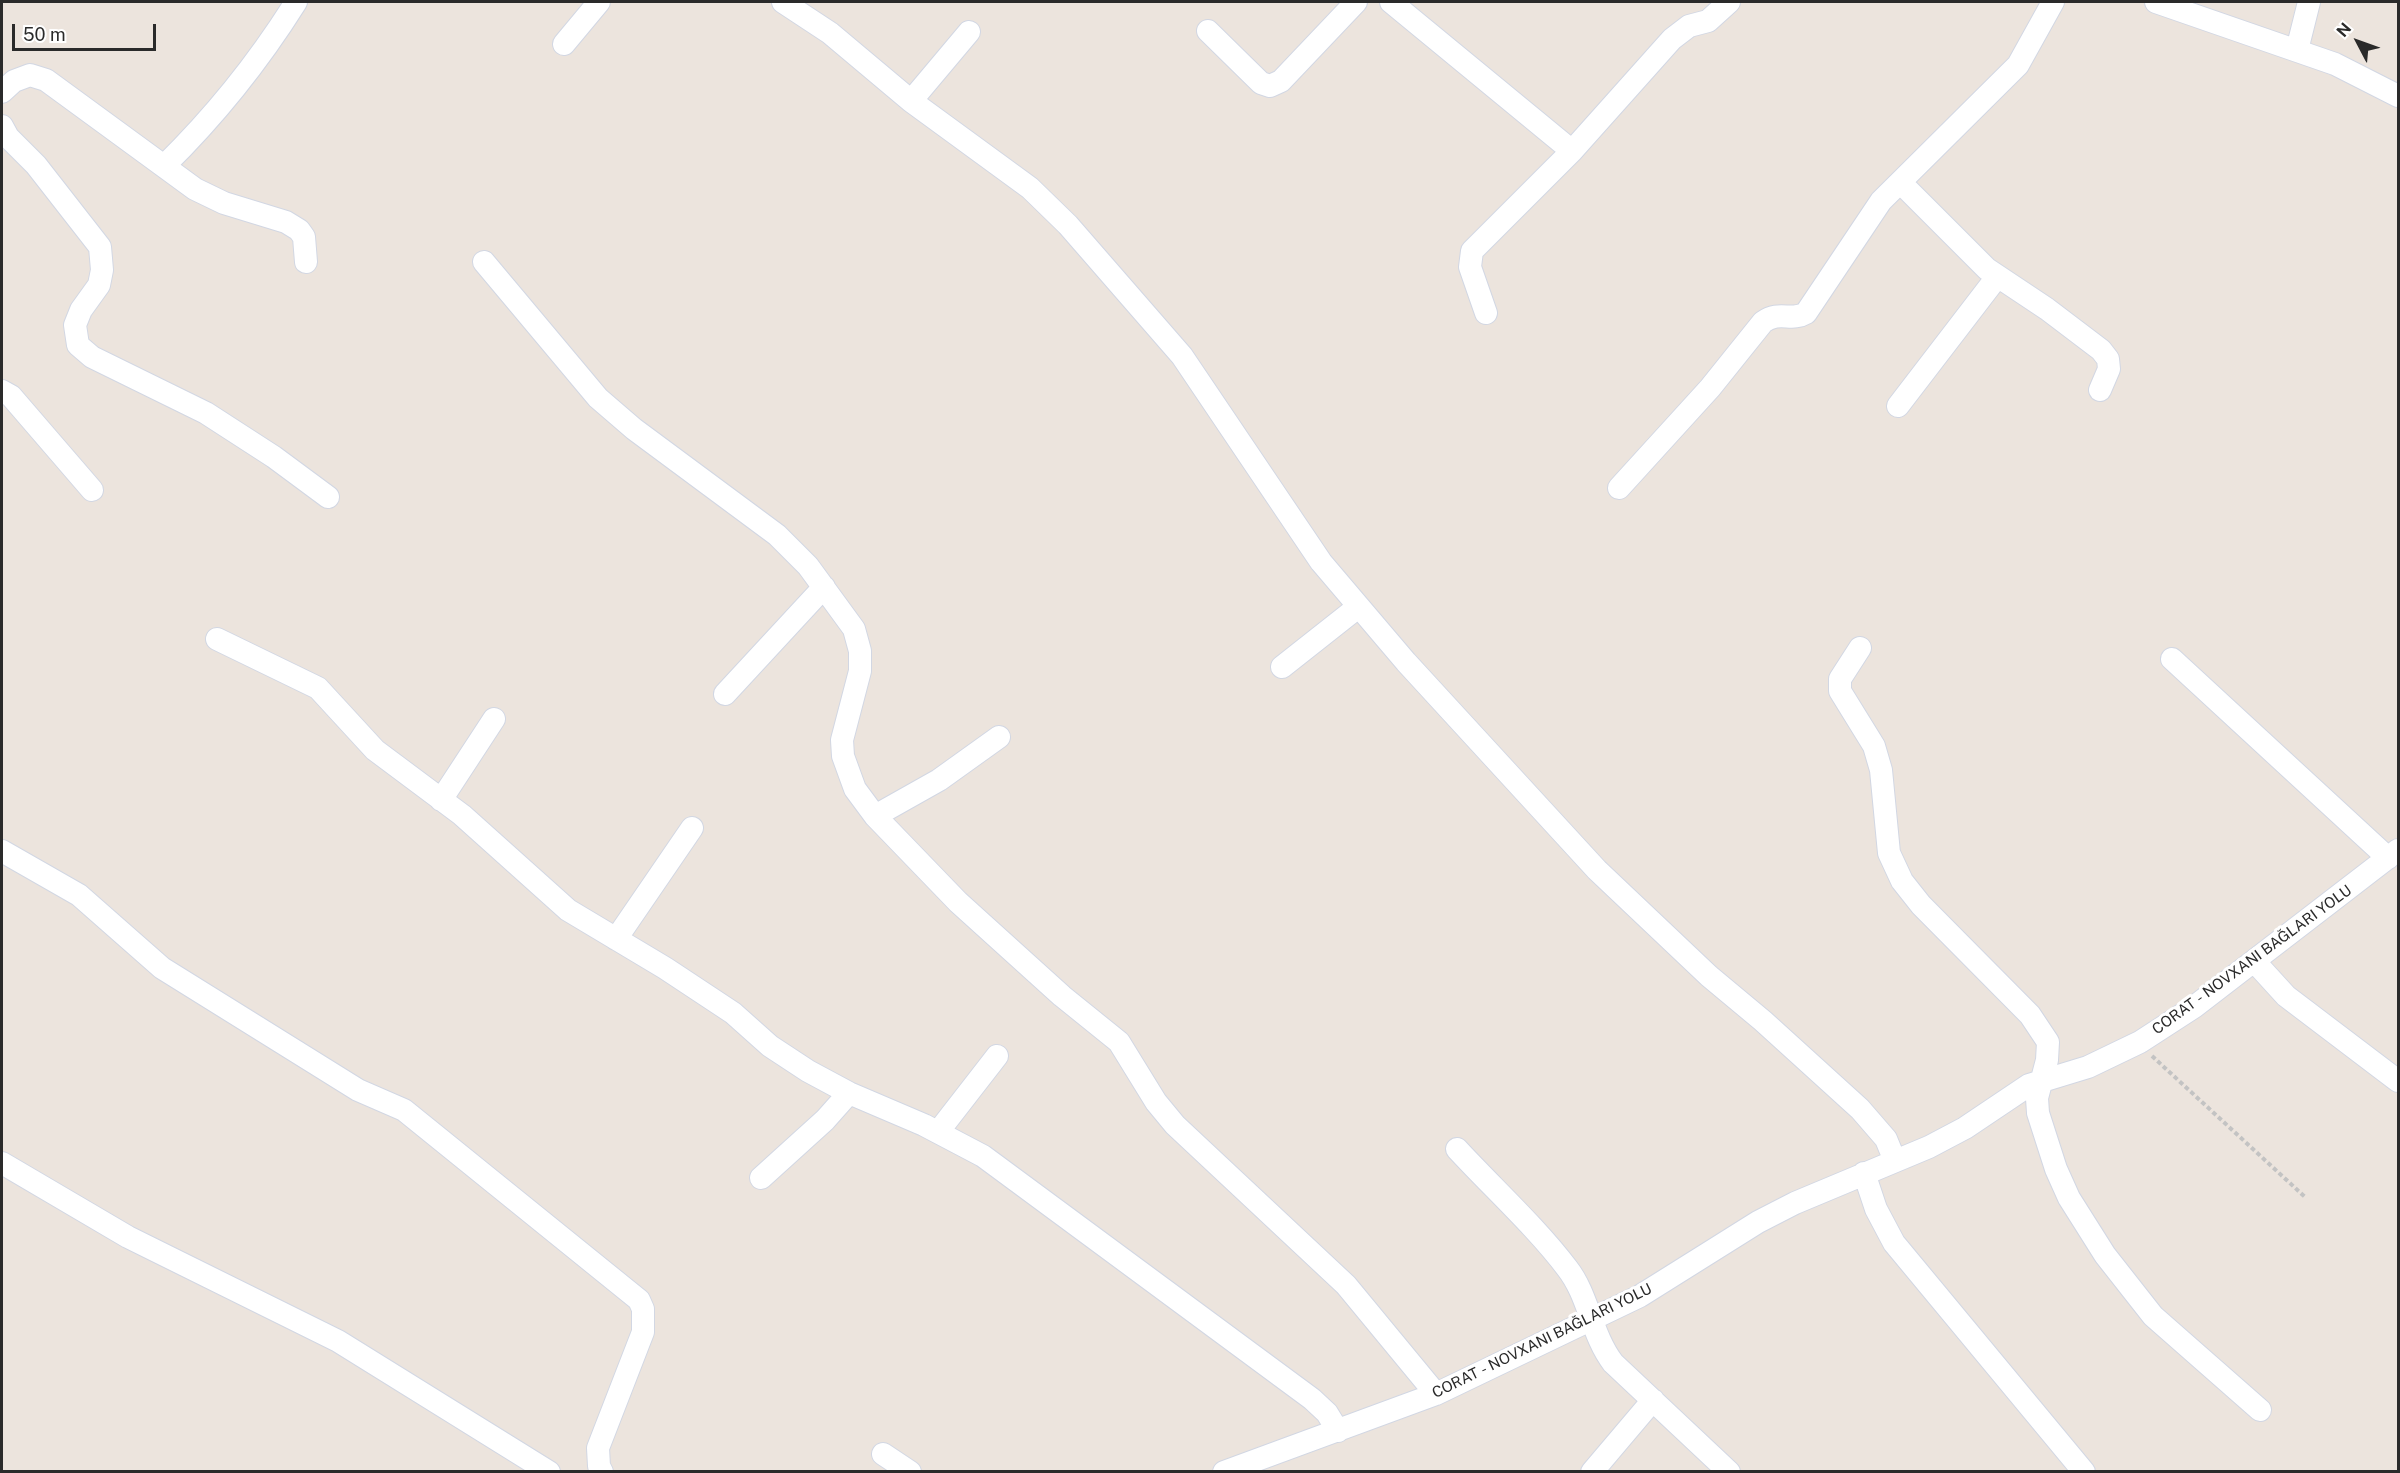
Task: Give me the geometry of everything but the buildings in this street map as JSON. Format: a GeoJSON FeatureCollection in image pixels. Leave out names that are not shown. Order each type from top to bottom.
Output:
{"type":"FeatureCollection","features":[{"type":"Feature","properties":{"kind":"street"},"geometry":{"type":"LineString","coordinates":[[164,166],[192,139],[248,71],[296,2]]}},
{"type":"Feature","properties":{"kind":"street"},"geometry":{"type":"LineString","coordinates":[[564,44],[598,2]]}},
{"type":"Feature","properties":{"kind":"street"},"geometry":{"type":"LineString","coordinates":[[783,2],[830,33],[911,100],[1030,188],[1068,225],[1182,356],[1315,554],[1358,607],[1499,766],[1597,870],[1709,976],[1763,1021],[1860,1109],[1886,1139],[1895,1161]]}},
{"type":"Feature","properties":{"kind":"street"},"geometry":{"type":"LineString","coordinates":[[1208,31],[1261,83],[1270,86],[1281,81],[1356,2]]}},
{"type":"Feature","properties":{"kind":"street"},"geometry":{"type":"LineString","coordinates":[[1391,2],[1572,152]]}},
{"type":"Feature","properties":{"kind":"street"},"geometry":{"type":"LineString","coordinates":[[1486,312],[1470,267],[1472,251],[1572,152],[1672,39],[1689,26],[1708,21],[1729,2]]}},
{"type":"Feature","properties":{"kind":"street"},"geometry":{"type":"LineString","coordinates":[[1619,488],[1696,404],[1763,322],[1771,316],[1799,318],[1806,314],[1868,218],[2018,65],[2053,2]]}},
{"type":"Feature","properties":{"kind":"street"},"geometry":{"type":"LineString","coordinates":[[2156,2],[2297,50],[2364,77],[2398,96]]}},
{"type":"Feature","properties":{"kind":"street"},"geometry":{"type":"LineString","coordinates":[[2297,50],[2309,2]]}},
{"type":"Feature","properties":{"kind":"street"},"geometry":{"type":"LineString","coordinates":[[911,100],[969,32]]}},
{"type":"Feature","properties":{"kind":"street"},"geometry":{"type":"LineString","coordinates":[[2,92],[14,81],[30,75],[46,80],[195,189],[224,203],[286,222],[299,230],[304,237],[306,262]]}},
{"type":"Feature","properties":{"kind":"street"},"geometry":{"type":"LineString","coordinates":[[4,135],[36,165],[100,247],[102,270],[99,285],[81,310],[75,325],[78,345],[92,357],[206,413],[274,457],[328,497]]}},
{"type":"Feature","properties":{"kind":"street"},"geometry":{"type":"LineString","coordinates":[[1900,183],[1997,277],[2047,309],[2101,350],[2108,359],[2109,369],[2100,390]]}},
{"type":"Feature","properties":{"kind":"street"},"geometry":{"type":"LineString","coordinates":[[484,262],[598,398],[634,429],[777,535],[808,566],[855,629],[860,651],[860,671],[842,740],[843,756],[855,789],[875,816],[958,902],[1062,996],[1119,1042],[1156,1102],[1175,1125],[1346,1285],[1436,1394]]}},
{"type":"Feature","properties":{"kind":"street"},"geometry":{"type":"LineString","coordinates":[[1898,406],[1997,277]]}},
{"type":"Feature","properties":{"kind":"street"},"geometry":{"type":"LineString","coordinates":[[2,391],[11,396],[92,490]]}},
{"type":"Feature","properties":{"kind":"street"},"geometry":{"type":"LineString","coordinates":[[725,694],[824,587]]}},
{"type":"Feature","properties":{"kind":"street"},"geometry":{"type":"LineString","coordinates":[[1282,668],[1358,607]]}},
{"type":"Feature","properties":{"kind":"street"},"geometry":{"type":"LineString","coordinates":[[217,639],[318,688],[375,750],[462,814],[549,896],[733,1013],[770,1046],[808,1071],[849,1093],[938,1132],[983,1156],[1312,1399],[1327,1413],[1338,1431]]}},
{"type":"Feature","properties":{"kind":"street"},"geometry":{"type":"LineString","coordinates":[[1860,648],[1840,679],[1840,692],[1874,746],[1881,770],[1889,853],[1902,881],[1921,905],[2030,1015],[2048,1042],[2047,1060],[2037,1098],[2038,1113],[2056,1169],[2069,1198],[2105,1255],[2153,1316],[2260,1410]]}},
{"type":"Feature","properties":{"kind":"street"},"geometry":{"type":"LineString","coordinates":[[1224,1472],[1436,1394],[1640,1296],[1758,1222],[1795,1203],[1895,1161],[1965,1128],[2014,1094],[2040,1081],[2088,1067],[2140,1042],[2194,1007],[2255,962],[2393,854],[2172,658]]}},
{"type":"Feature","properties":{"kind":"street"},"geometry":{"type":"LineString","coordinates":[[441,800],[494,719]]}},
{"type":"Feature","properties":{"kind":"street"},"geometry":{"type":"LineString","coordinates":[[875,816],[939,780],[999,736]]}},
{"type":"Feature","properties":{"kind":"street"},"geometry":{"type":"LineString","coordinates":[[616,939],[693,828]]}},
{"type":"Feature","properties":{"kind":"street"},"geometry":{"type":"LineString","coordinates":[[2,851],[79,895],[162,968],[357,1090],[404,1110],[639,1300],[643,1309],[643,1332],[598,1448],[598,1466],[602,1472]]}},
{"type":"Feature","properties":{"kind":"street"},"geometry":{"type":"LineString","coordinates":[[2255,962],[2286,996],[2398,1081]]}},
{"type":"Feature","properties":{"kind":"street"},"geometry":{"type":"LineString","coordinates":[[938,1132],[997,1056]]}},
{"type":"Feature","properties":{"kind":"street"},"geometry":{"type":"LineString","coordinates":[[761,1178],[825,1120],[849,1093]]}},
{"type":"Feature","properties":{"kind":"street"},"geometry":{"type":"LineString","coordinates":[[1457,1149],[1567,1268],[1582,1291],[1603,1349],[1613,1363],[1729,1472]]}},
{"type":"Feature","properties":{"kind":"street"},"geometry":{"type":"LineString","coordinates":[[2,1163],[147,1247],[338,1341],[549,1472]]}},
{"type":"Feature","properties":{"kind":"street"},"geometry":{"type":"LineString","coordinates":[[1864,1173],[1876,1209],[1894,1243],[2084,1472]]}},
{"type":"Feature","properties":{"kind":"street"},"geometry":{"type":"LineString","coordinates":[[1592,1472],[1653,1400]]}},
{"type":"Feature","properties":{"kind":"street"},"geometry":{"type":"LineString","coordinates":[[883,1454],[910,1472]]}},
{"type":"Feature","properties":{"kind":"path"},"geometry":{"type":"LineString","coordinates":[[2140,1042],[2161,1066],[2305,1197]]}}]}
